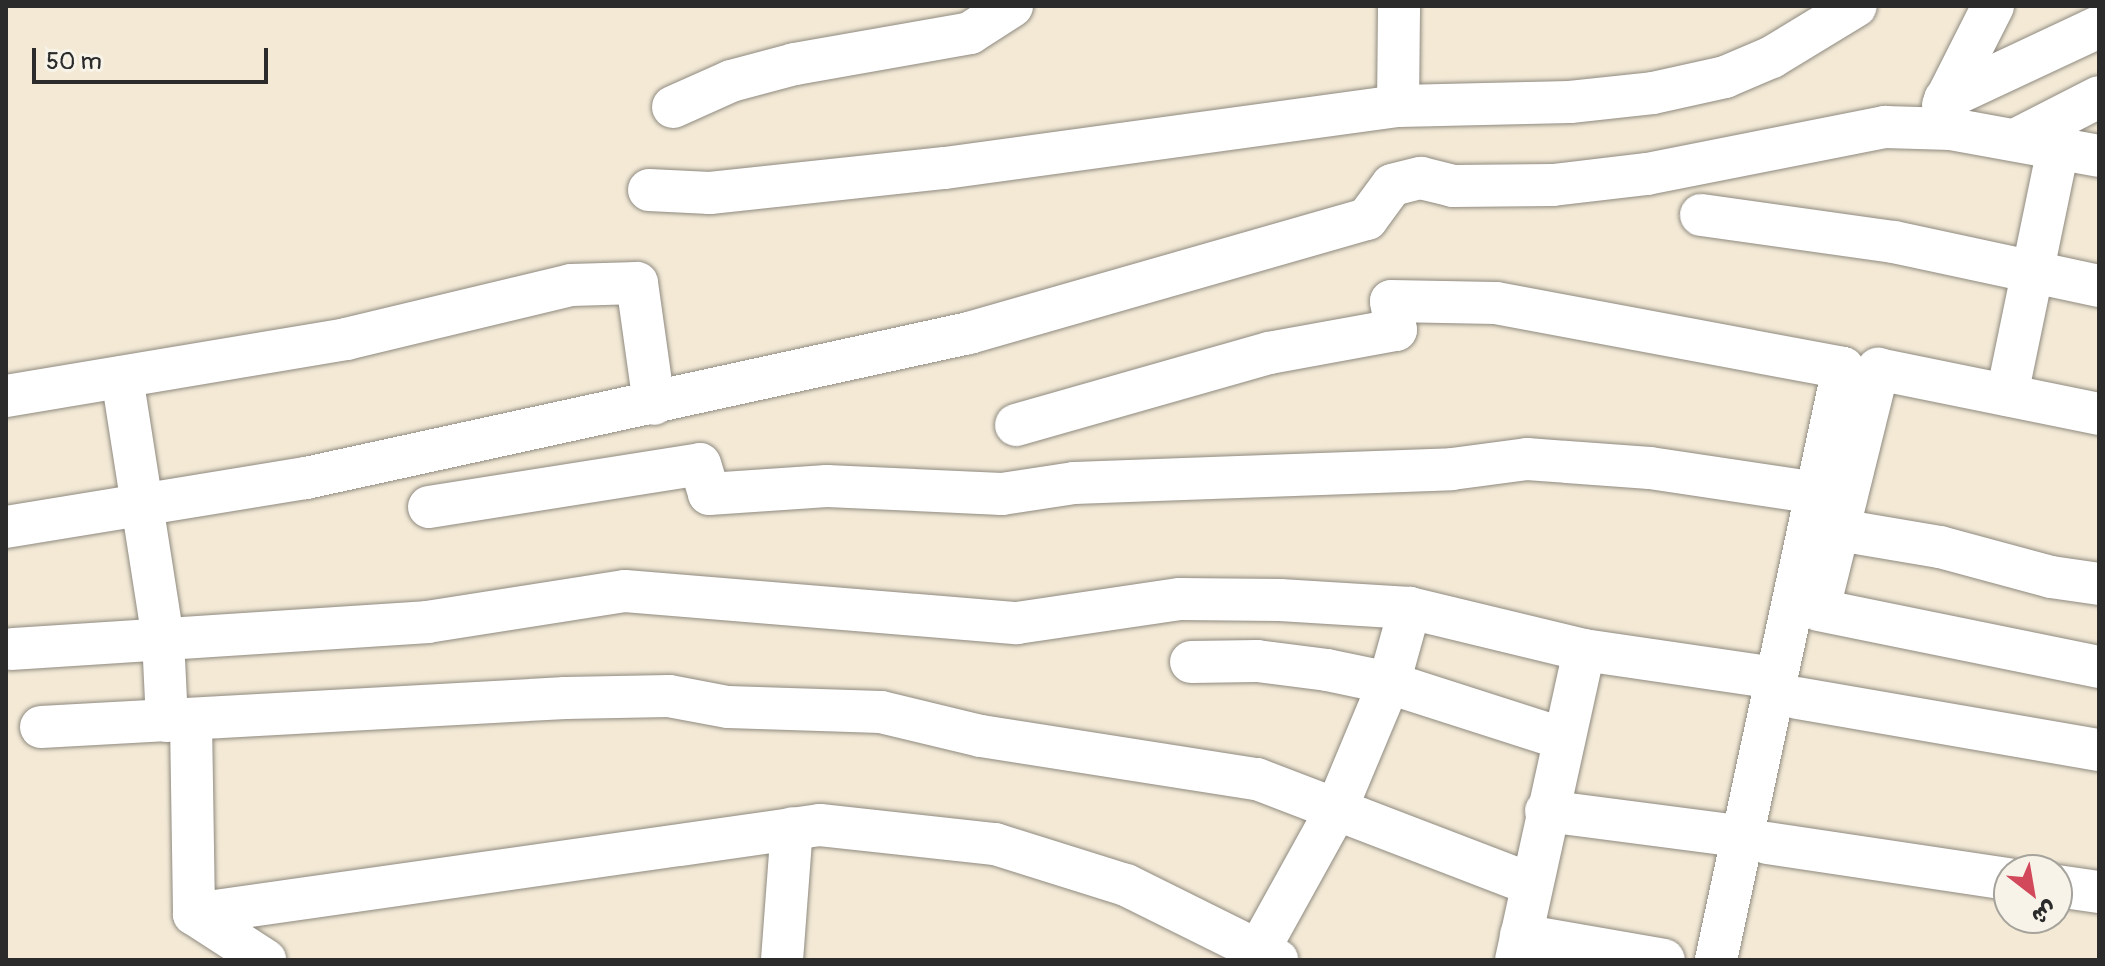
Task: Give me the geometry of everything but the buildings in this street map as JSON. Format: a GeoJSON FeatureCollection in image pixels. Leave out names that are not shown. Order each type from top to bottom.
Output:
{"type":"FeatureCollection","features":[{"type":"Feature","properties":{"kind":"street"},"geometry":{"type":"LineString","coordinates":[[673,107],[731,81],[795,64],[970,33],[1012,6]]}},
{"type":"Feature","properties":{"kind":"street"},"geometry":{"type":"LineString","coordinates":[[1398,106],[1399,6]]}},
{"type":"Feature","properties":{"kind":"street"},"geometry":{"type":"LineString","coordinates":[[649,190],[710,193],[945,168],[1398,106],[1570,102],[1653,93],[1725,77],[1772,57],[1856,6]]}},
{"type":"Feature","properties":{"kind":"street"},"geometry":{"type":"LineString","coordinates":[[1939,114],[1993,6]]}},
{"type":"Feature","properties":{"kind":"street"},"geometry":{"type":"LineString","coordinates":[[6,527],[306,478],[969,333],[1367,219],[1392,185],[1421,178],[1453,186],[1553,185],[1647,174],[1885,127],[1939,114],[2099,27]]}},
{"type":"Feature","properties":{"kind":"street"},"geometry":{"type":"LineString","coordinates":[[2015,140],[2099,97]]}},
{"type":"Feature","properties":{"kind":"street"},"geometry":{"type":"LineString","coordinates":[[1939,114],[2015,140],[2099,156]]}},
{"type":"Feature","properties":{"kind":"street"},"geometry":{"type":"LineString","coordinates":[[2007,395],[2058,148]]}},
{"type":"Feature","properties":{"kind":"street"},"geometry":{"type":"LineString","coordinates":[[1701,215],[1894,242],[2099,286]]}},
{"type":"Feature","properties":{"kind":"street"},"geometry":{"type":"LineString","coordinates":[[6,396],[346,339],[571,285],[637,283],[654,404]]}},
{"type":"Feature","properties":{"kind":"street"},"geometry":{"type":"LineString","coordinates":[[1016,425],[1269,353],[1396,330],[1391,301],[1496,303],[1843,368],[1817,493],[1787,688],[1756,840],[1736,960]]}},
{"type":"Feature","properties":{"kind":"street"},"geometry":{"type":"LineString","coordinates":[[1787,688],[1819,610],[1878,369],[2099,414]]}},
{"type":"Feature","properties":{"kind":"street"},"geometry":{"type":"LineString","coordinates":[[122,377],[179,721],[194,914]]}},
{"type":"Feature","properties":{"kind":"street"},"geometry":{"type":"LineString","coordinates":[[429,507],[700,464],[709,494],[827,486],[1002,494],[1074,483],[1452,469],[1527,459],[1650,468],[1817,493]]}},
{"type":"Feature","properties":{"kind":"street"},"geometry":{"type":"LineString","coordinates":[[1839,530],[1940,547],[2051,577],[2099,584]]}},
{"type":"Feature","properties":{"kind":"street"},"geometry":{"type":"LineString","coordinates":[[12,649],[427,622],[625,591],[1017,623],[1180,599],[1410,608],[1584,650],[2099,750]]}},
{"type":"Feature","properties":{"kind":"street"},"geometry":{"type":"LineString","coordinates":[[194,914],[820,825],[995,844],[1126,885],[1263,957],[1335,812],[1389,683],[1410,608]]}},
{"type":"Feature","properties":{"kind":"street"},"geometry":{"type":"LineString","coordinates":[[1819,610],[2099,667]]}},
{"type":"Feature","properties":{"kind":"street"},"geometry":{"type":"LineString","coordinates":[[1584,650],[1518,947],[1664,960]]}},
{"type":"Feature","properties":{"kind":"street"},"geometry":{"type":"LineString","coordinates":[[1191,662],[1257,661],[1389,683],[1563,739]]}},
{"type":"Feature","properties":{"kind":"street"},"geometry":{"type":"LineString","coordinates":[[41,727],[179,721],[378,705],[669,696],[728,707],[881,712],[981,736],[1257,779],[1335,812],[1530,884]]}},
{"type":"Feature","properties":{"kind":"street"},"geometry":{"type":"LineString","coordinates":[[1546,811],[1993,877]]}},
{"type":"Feature","properties":{"kind":"street"},"geometry":{"type":"LineString","coordinates":[[782,960],[792,828]]}},
{"type":"Feature","properties":{"kind":"street"},"geometry":{"type":"LineString","coordinates":[[1716,960],[1756,840]]}},
{"type":"Feature","properties":{"kind":"street"},"geometry":{"type":"LineString","coordinates":[[2073,888],[2099,892]]}},
{"type":"Feature","properties":{"kind":"street"},"geometry":{"type":"LineString","coordinates":[[194,914],[265,960]]}}]}
